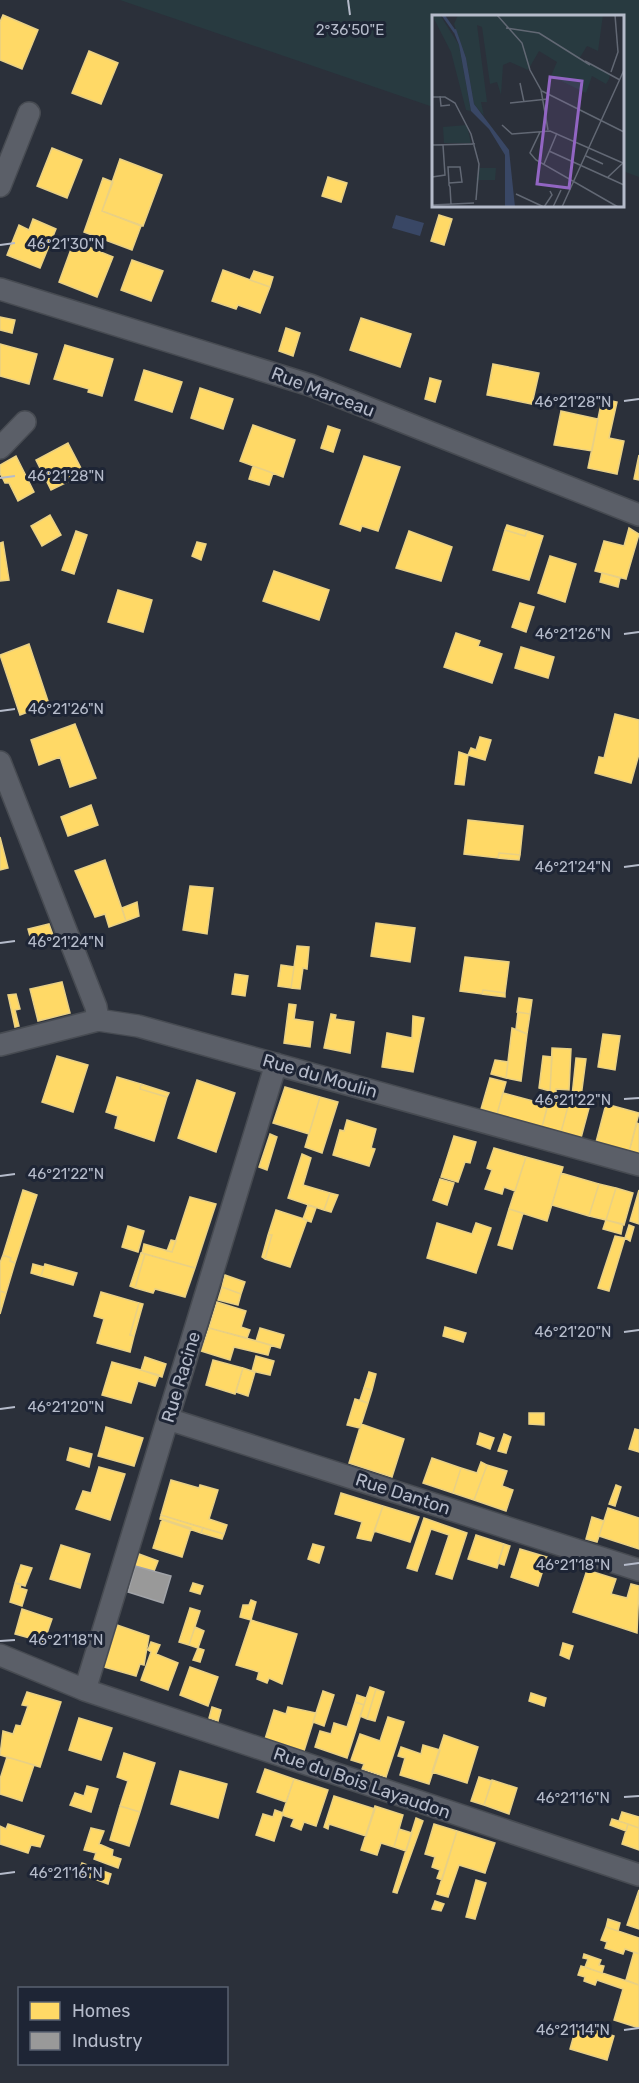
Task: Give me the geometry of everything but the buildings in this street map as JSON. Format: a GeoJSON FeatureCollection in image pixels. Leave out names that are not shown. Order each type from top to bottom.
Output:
{"type":"FeatureCollection","features":[{"type":"Feature","properties":{"kind":"street"},"geometry":{"type":"LineString","coordinates":[[0,186],[29,113]]}},
{"type":"Feature","properties":{"kind":"street","name":"Rue Marceau"},"geometry":{"type":"LineString","coordinates":[[0,289],[310,385],[639,515]]}},
{"type":"Feature","properties":{"kind":"street"},"geometry":{"type":"LineString","coordinates":[[0,448],[24,422]]}},
{"type":"Feature","properties":{"kind":"street"},"geometry":{"type":"LineString","coordinates":[[0,762],[96,1007],[98,1020]]}},
{"type":"Feature","properties":{"kind":"street","name":"Rue du Moulin"},"geometry":{"type":"LineString","coordinates":[[0,1045],[98,1020],[138,1026],[639,1165]]}},
{"type":"Feature","properties":{"kind":"street","name":"Rue Racine"},"geometry":{"type":"LineString","coordinates":[[85,1690],[276,1064]]}},
{"type":"Feature","properties":{"kind":"street","name":"Rue Danton"},"geometry":{"type":"LineString","coordinates":[[168,1419],[639,1570]]}},
{"type":"Feature","properties":{"kind":"street","name":"Rue du Bois Layaudon"},"geometry":{"type":"LineString","coordinates":[[0,1655],[85,1690],[639,1875]]}},
{"type":"Feature","properties":{"kind":"shaded area"},"geometry":{"type":"Polygon","coordinates":[[[120,0],[639,0],[639,177],[624,171],[624,15],[432,15],[432,107],[120,0]]]}},
{"type":"Feature","properties":{"kind":"water"},"geometry":{"type":"Polygon","coordinates":[[[396,215],[424,223],[420,236],[392,228],[396,215]]]}}]}
